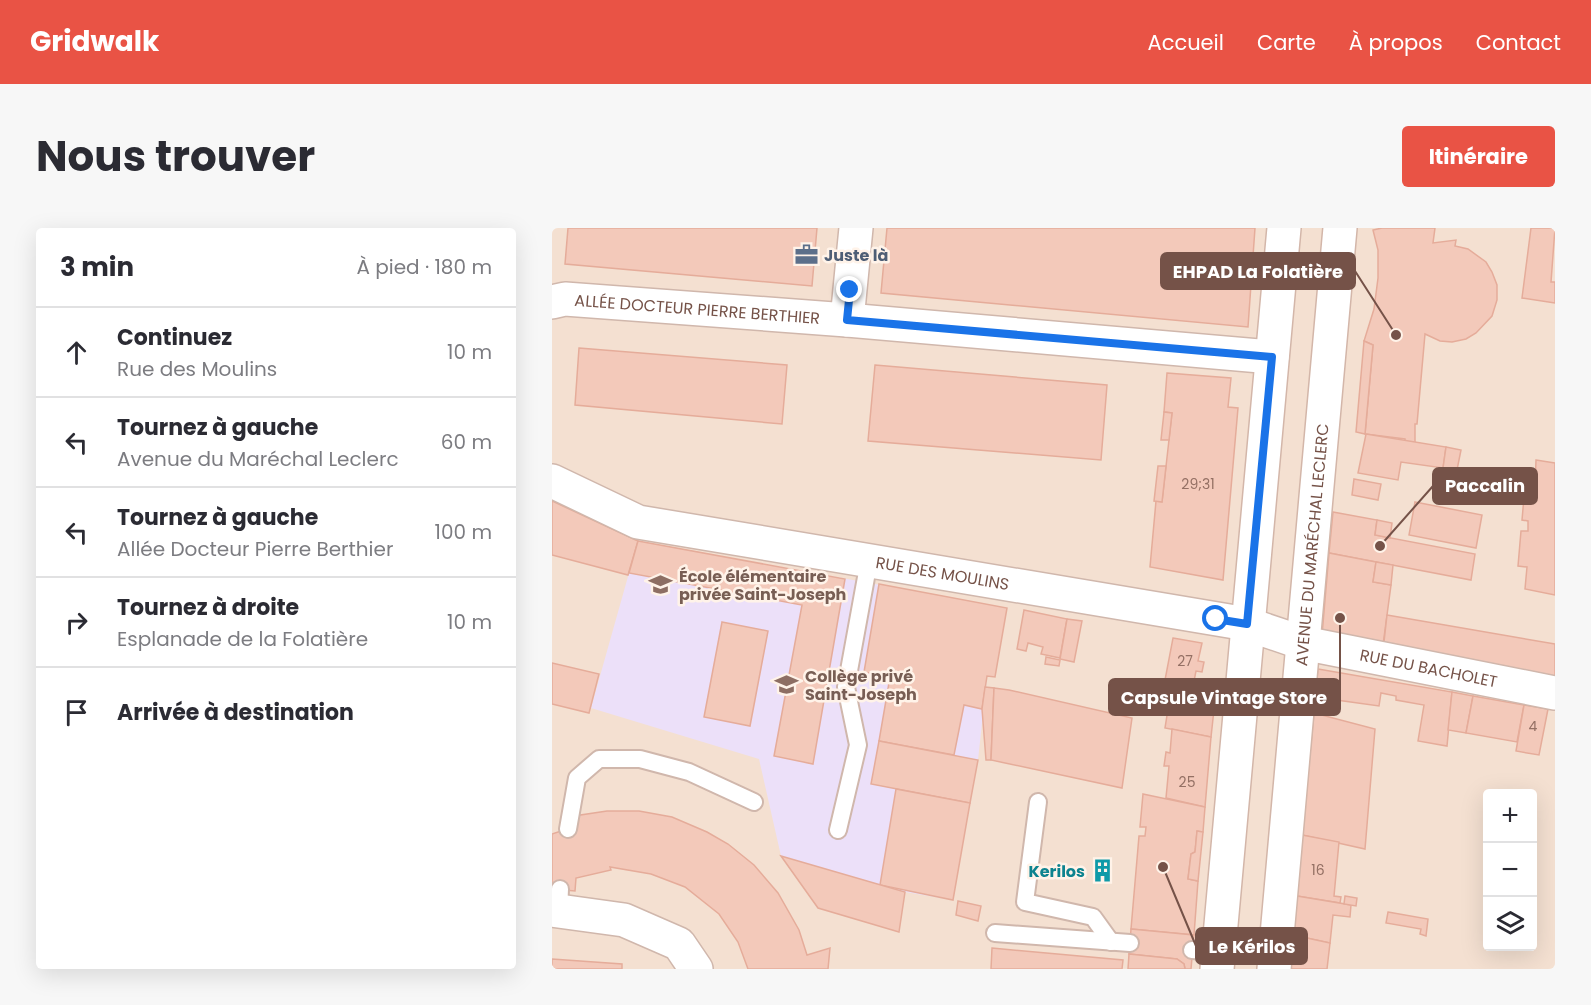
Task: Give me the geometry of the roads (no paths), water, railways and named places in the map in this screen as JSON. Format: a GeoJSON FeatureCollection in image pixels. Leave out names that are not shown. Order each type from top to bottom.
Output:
{"type":"FeatureCollection","features":[{"type":"Feature","properties":{"kind":"street"},"geometry":{"type":"LineString","coordinates":[[847,320],[855,228]]}},
{"type":"Feature","properties":{"kind":"street"},"geometry":{"type":"LineString","coordinates":[[1209,957],[1247,624],[1284,228]]}},
{"type":"Feature","properties":{"kind":"street","name":"AVENUE DU MARÉCHAL LECLERC"},"geometry":{"type":"LineString","coordinates":[[1274,969],[1340,228]]}},
{"type":"Feature","properties":{"kind":"street","name":"ALLÉE DOCTEUR PIERRE BERTHIER"},"geometry":{"type":"LineString","coordinates":[[552,302],[565,299],[847,320],[1272,357]]}},
{"type":"Feature","properties":{"kind":"street","name":"RUE DES MOULINS"},"geometry":{"type":"LineString","coordinates":[[552,481],[638,522],[1247,624],[1303,643]]}},
{"type":"Feature","properties":{"kind":"street","name":"RUE DU BACHOLET"},"geometry":{"type":"LineString","coordinates":[[1303,643],[1555,693]]}},
{"type":"Feature","properties":{"kind":"street"},"geometry":{"type":"LineString","coordinates":[[557,904],[624,920],[679,944],[696,969]]}},
{"type":"Feature","properties":{"kind":"lane"},"geometry":{"type":"LineString","coordinates":[[838,830],[858,745],[846,687],[869,561]]}},
{"type":"Feature","properties":{"kind":"lane"},"geometry":{"type":"LineString","coordinates":[[568,829],[577,778],[599,759],[640,759],[689,772],[754,802]]}},
{"type":"Feature","properties":{"kind":"lane"},"geometry":{"type":"LineString","coordinates":[[1038,802],[1024,902],[1094,917],[1111,942]]}},
{"type":"Feature","properties":{"kind":"lane"},"geometry":{"type":"LineString","coordinates":[[995,933],[1130,943]]}},
{"type":"Feature","properties":{"kind":"place","name":"Juste là"},"geometry":{"type":"Point","coordinates":[806,255]}},
{"type":"Feature","properties":{"kind":"place","name":"EHPAD La Folatière"},"geometry":{"type":"Point","coordinates":[1396,335]}},
{"type":"Feature","properties":{"kind":"place","name":"Paccalin"},"geometry":{"type":"Point","coordinates":[1380,546]}},
{"type":"Feature","properties":{"kind":"place","name":"École élémentaire privée Saint-Joseph"},"geometry":{"type":"Point","coordinates":[661,585]}},
{"type":"Feature","properties":{"kind":"place","name":"Capsule Vintage Store"},"geometry":{"type":"Point","coordinates":[1340,618]}},
{"type":"Feature","properties":{"kind":"place","name":"Collège privé Saint-Joseph"},"geometry":{"type":"Point","coordinates":[787,685]}},
{"type":"Feature","properties":{"kind":"place","name":"Le Kérilos"},"geometry":{"type":"Point","coordinates":[1163,867]}},
{"type":"Feature","properties":{"kind":"place","name":"Kerilos"},"geometry":{"type":"Point","coordinates":[1103,871]}}]}
